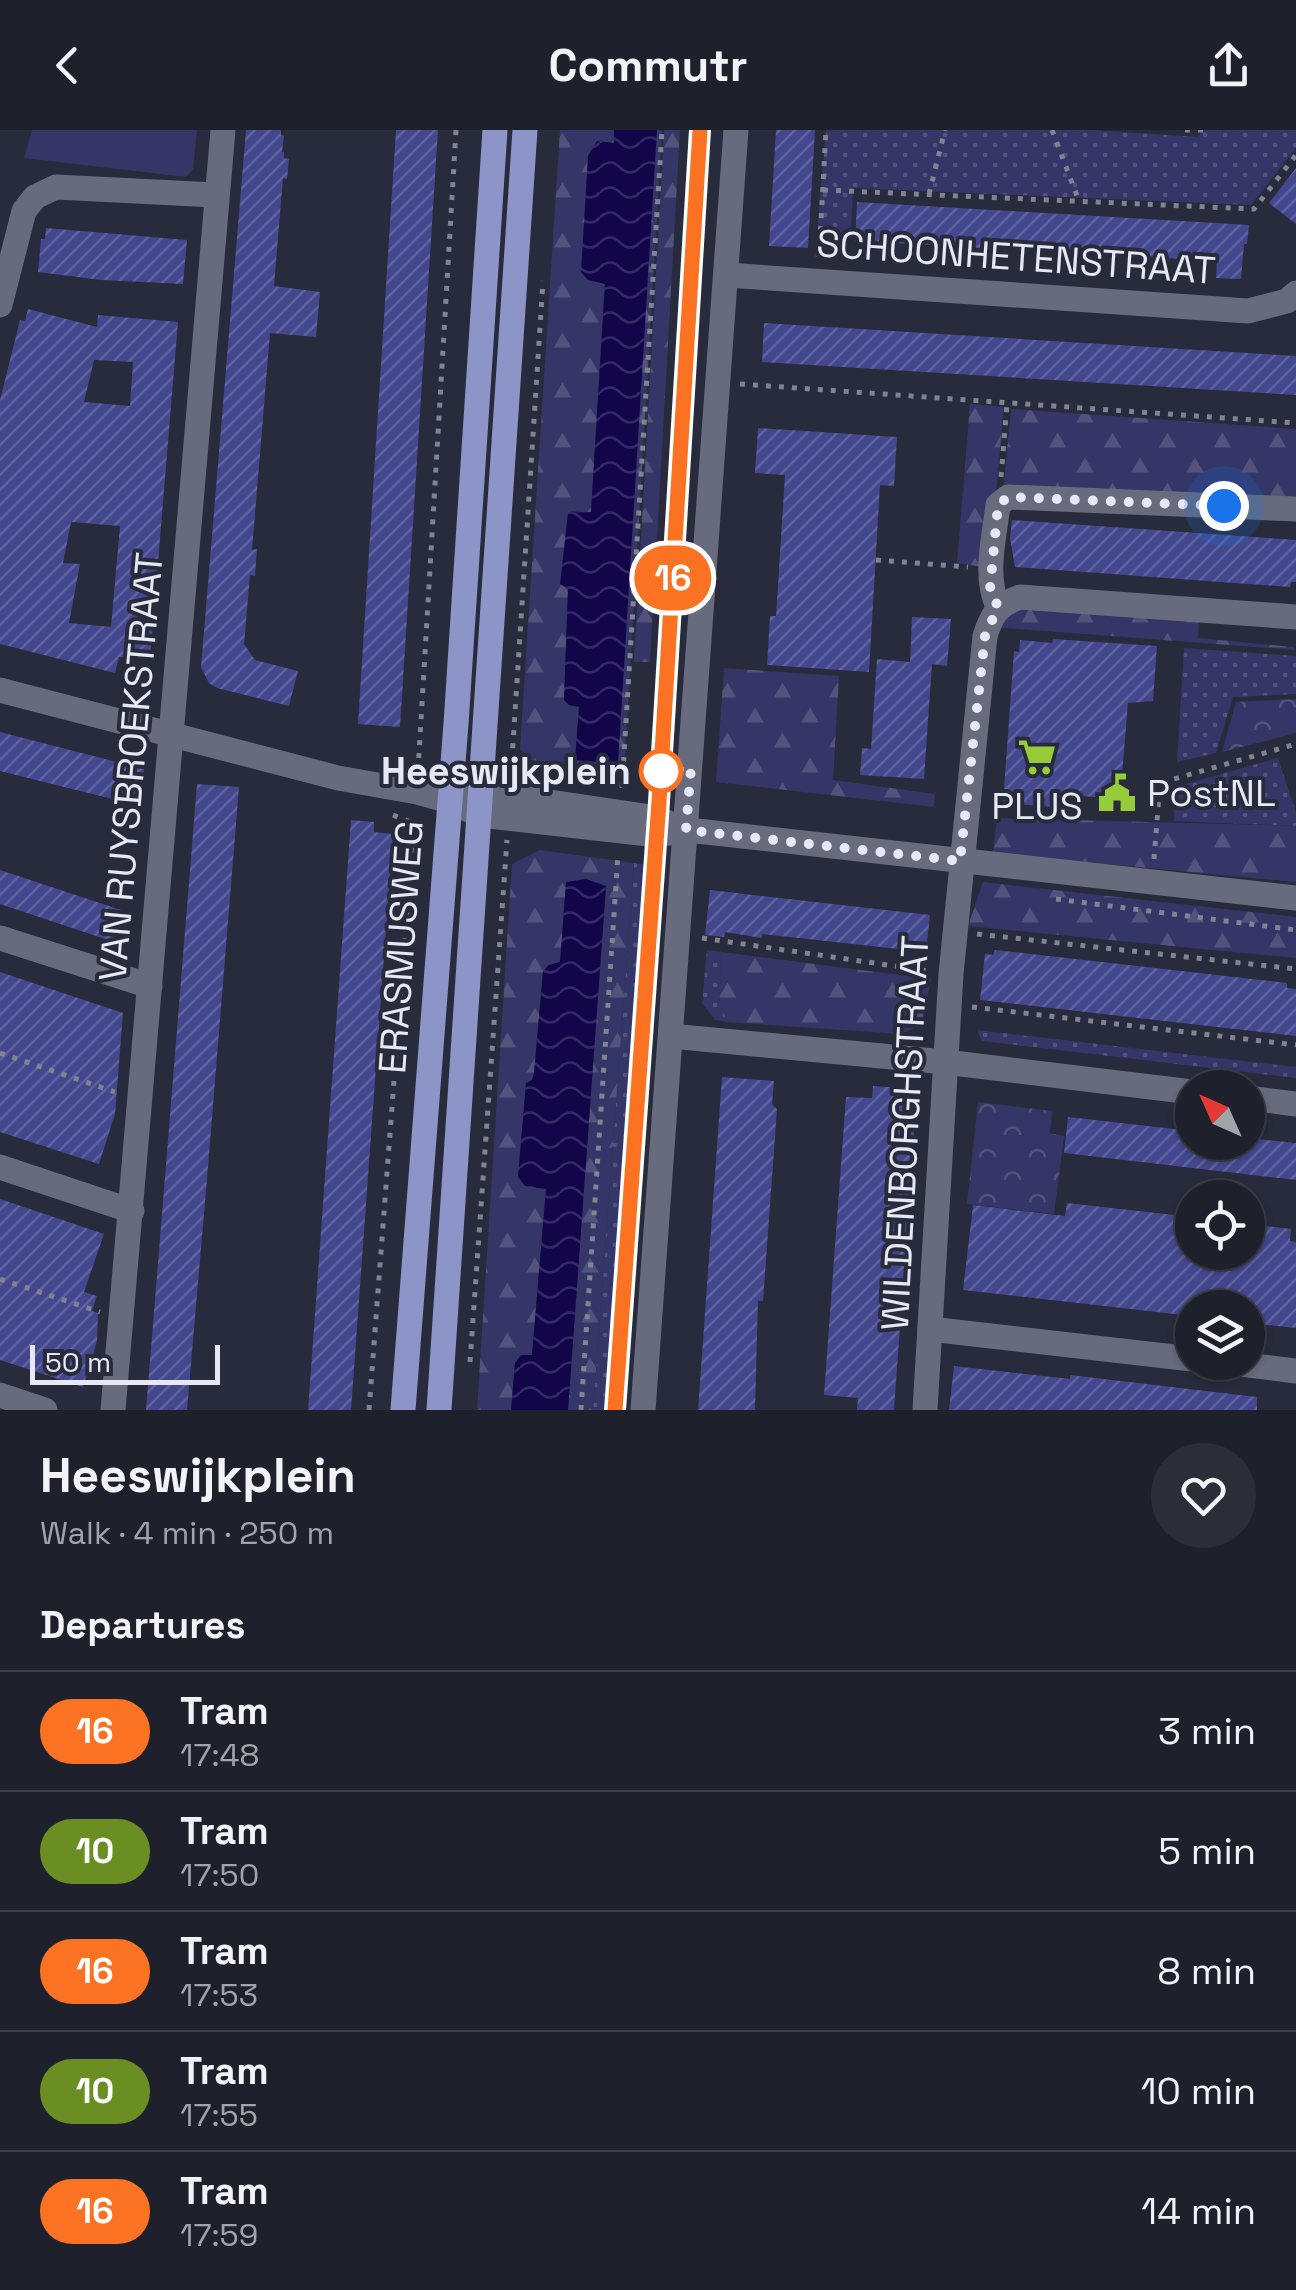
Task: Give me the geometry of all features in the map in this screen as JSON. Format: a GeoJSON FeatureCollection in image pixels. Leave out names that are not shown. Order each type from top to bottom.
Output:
{"type":"FeatureCollection","features":[{"type":"Feature","properties":{"kind":"main road","name":"ERASMUSWEG"},"geometry":{"type":"LineString","coordinates":[[403,1410],[494,130]]}},
{"type":"Feature","properties":{"kind":"main road","name":"ERASMUSWEG"},"geometry":{"type":"LineString","coordinates":[[439,1410],[525,130]]}},
{"type":"Feature","properties":{"kind":"street","name":"VAN RUYSBROEKSTRAAT"},"geometry":{"type":"LineString","coordinates":[[113,1410],[223,130]]}},
{"type":"Feature","properties":{"kind":"street"},"geometry":{"type":"LineString","coordinates":[[643,1410],[736,130]]}},
{"type":"Feature","properties":{"kind":"street"},"geometry":{"type":"LineString","coordinates":[[0,305],[24,210],[35,197],[56,187],[215,195]]}},
{"type":"Feature","properties":{"kind":"street","name":"SCHOONHETENSTRAAT"},"geometry":{"type":"LineString","coordinates":[[727,275],[1248,311],[1287,301],[1296,293]]}},
{"type":"Feature","properties":{"kind":"street"},"geometry":{"type":"LineString","coordinates":[[998,607],[990,589],[991,569],[998,505],[1008,497],[1296,509]]}},
{"type":"Feature","properties":{"kind":"street"},"geometry":{"type":"LineString","coordinates":[[960,861],[985,636],[998,607],[1020,597],[1296,617]]}},
{"type":"Feature","properties":{"kind":"street"},"geometry":{"type":"LineString","coordinates":[[0,690],[338,778],[449,801],[620,822],[658,818],[686,830],[1296,898]]}},
{"type":"Feature","properties":{"kind":"street","name":"WILDENBORGHSTRAAT"},"geometry":{"type":"LineString","coordinates":[[926,1410],[944,1062],[960,861]]}},
{"type":"Feature","properties":{"kind":"street"},"geometry":{"type":"LineString","coordinates":[[0,938],[150,986]]}},
{"type":"Feature","properties":{"kind":"street"},"geometry":{"type":"LineString","coordinates":[[671,1036],[944,1062],[1175,1090]]}},
{"type":"Feature","properties":{"kind":"street"},"geometry":{"type":"LineString","coordinates":[[1265,1100],[1296,1104]]}},
{"type":"Feature","properties":{"kind":"street"},"geometry":{"type":"LineString","coordinates":[[0,1167],[132,1211]]}},
{"type":"Feature","properties":{"kind":"street"},"geometry":{"type":"LineString","coordinates":[[930,1329],[1175,1357]]}},
{"type":"Feature","properties":{"kind":"street"},"geometry":{"type":"LineString","coordinates":[[1265,1367],[1296,1371]]}},
{"type":"Feature","properties":{"kind":"street"},"geometry":{"type":"LineString","coordinates":[[0,1395],[45,1410]]}},
{"type":"Feature","properties":{"kind":"path"},"geometry":{"type":"LineString","coordinates":[[580,1410],[662,130]]}},
{"type":"Feature","properties":{"kind":"path"},"geometry":{"type":"LineString","coordinates":[[818,280],[826,130]]}},
{"type":"Feature","properties":{"kind":"path"},"geometry":{"type":"LineString","coordinates":[[928,194],[945,130]]}},
{"type":"Feature","properties":{"kind":"path"},"geometry":{"type":"LineString","coordinates":[[1052,130],[1079,202]]}},
{"type":"Feature","properties":{"kind":"path"},"geometry":{"type":"LineString","coordinates":[[1185,130],[1207,130]]}},
{"type":"Feature","properties":{"kind":"path"},"geometry":{"type":"LineString","coordinates":[[823,190],[1254,209],[1296,155]]}},
{"type":"Feature","properties":{"kind":"path"},"geometry":{"type":"LineString","coordinates":[[719,382],[1296,423]]}},
{"type":"Feature","properties":{"kind":"path"},"geometry":{"type":"LineString","coordinates":[[998,505],[1007,404]]}},
{"type":"Feature","properties":{"kind":"path"},"geometry":{"type":"LineString","coordinates":[[876,560],[991,569]]}},
{"type":"Feature","properties":{"kind":"path"},"geometry":{"type":"LineString","coordinates":[[1152,882],[1160,784],[1296,744]]}},
{"type":"Feature","properties":{"kind":"path"},"geometry":{"type":"LineString","coordinates":[[954,932],[1296,969]]}},
{"type":"Feature","properties":{"kind":"path"},"geometry":{"type":"LineString","coordinates":[[699,938],[951,974]]}},
{"type":"Feature","properties":{"kind":"path"},"geometry":{"type":"LineString","coordinates":[[949,1005],[1296,1045]]}},
{"type":"Feature","properties":{"kind":"path"},"geometry":{"type":"LineString","coordinates":[[0,1052],[140,1100]]}},
{"type":"Feature","properties":{"kind":"path"},"geometry":{"type":"LineString","coordinates":[[0,1278],[122,1318]]}},
{"type":"Feature","properties":{"kind":"green space"},"geometry":{"type":"Polygon","coordinates":[[[32,130],[197,130],[193,169],[186,177],[24,158],[32,130]]]}},
{"type":"Feature","properties":{"kind":"green space"},"geometry":{"type":"Polygon","coordinates":[[[560,130],[614,130],[591,513],[571,511],[564,700],[579,706],[575,759],[657,130],[662,130],[624,772],[532,760],[520,749],[560,130]]]}},
{"type":"Feature","properties":{"kind":"green space"},"geometry":{"type":"Polygon","coordinates":[[[664,130],[680,130],[650,662],[634,662],[664,130]]]}},
{"type":"Feature","properties":{"kind":"green space"},"geometry":{"type":"Polygon","coordinates":[[[826,130],[1092,130],[1198,137],[1203,130],[1296,130],[1296,148],[1251,205],[853,188],[851,233],[827,232],[826,256],[815,257],[826,130]]]}},
{"type":"Feature","properties":{"kind":"green space"},"geometry":{"type":"Polygon","coordinates":[[[970,404],[1004,407],[989,568],[957,563],[970,404]]]}},
{"type":"Feature","properties":{"kind":"green space"},"geometry":{"type":"Polygon","coordinates":[[[1011,409],[1296,429],[1296,505],[1003,492],[1011,409]]]}},
{"type":"Feature","properties":{"kind":"green space"},"geometry":{"type":"Polygon","coordinates":[[[999,602],[1199,619],[1198,638],[1296,650],[992,627],[999,602]]]}},
{"type":"Feature","properties":{"kind":"green space"},"geometry":{"type":"Polygon","coordinates":[[[1184,648],[1296,656],[1296,694],[1233,697],[1216,753],[1177,762],[1184,648]]]}},
{"type":"Feature","properties":{"kind":"green space"},"geometry":{"type":"Polygon","coordinates":[[[724,668],[839,676],[833,780],[935,794],[934,807],[716,782],[724,668]]]}},
{"type":"Feature","properties":{"kind":"green space"},"geometry":{"type":"Polygon","coordinates":[[[1296,699],[1296,733],[1222,752],[1236,702],[1296,699]]]}},
{"type":"Feature","properties":{"kind":"green space"},"geometry":{"type":"Polygon","coordinates":[[[1278,758],[1296,813],[1296,826],[1174,821],[1175,787],[1278,758]]]}},
{"type":"Feature","properties":{"kind":"green space"},"geometry":{"type":"Polygon","coordinates":[[[997,818],[1296,826],[1296,882],[993,853],[997,818]]]}},
{"type":"Feature","properties":{"kind":"green space"},"geometry":{"type":"Polygon","coordinates":[[[540,850],[634,863],[593,1410],[568,1410],[606,887],[566,883],[560,963],[543,972],[534,1073],[526,1084],[518,1177],[546,1188],[532,1355],[515,1363],[511,1410],[477,1410],[512,864],[540,850]]]}},
{"type":"Feature","properties":{"kind":"green space"},"geometry":{"type":"Polygon","coordinates":[[[634,863],[659,867],[621,1410],[593,1410],[634,863]]]}},
{"type":"Feature","properties":{"kind":"green space"},"geometry":{"type":"Polygon","coordinates":[[[983,882],[1296,917],[1296,958],[968,926],[983,882]]]}},
{"type":"Feature","properties":{"kind":"green space"},"geometry":{"type":"Polygon","coordinates":[[[707,950],[722,952],[719,1005],[727,1022],[715,1020],[702,1003],[707,950]]]}},
{"type":"Feature","properties":{"kind":"green space"},"geometry":{"type":"Polygon","coordinates":[[[722,952],[931,979],[921,1025],[902,1034],[727,1022],[719,1005],[722,952]]]}},
{"type":"Feature","properties":{"kind":"green space"},"geometry":{"type":"Polygon","coordinates":[[[977,1030],[1296,1067],[1296,1078],[1265,1074],[1265,1070],[1228,1070],[982,1041],[977,1030]]]}},
{"type":"Feature","properties":{"kind":"green space"},"geometry":{"type":"Polygon","coordinates":[[[978,1102],[1052,1111],[1050,1133],[1064,1136],[1054,1214],[967,1204],[978,1102]]]}},
{"type":"Feature","properties":{"kind":"water"},"geometry":{"type":"Polygon","coordinates":[[[614,130],[657,130],[618,764],[575,760],[579,707],[564,700],[568,589],[560,584],[568,513],[591,512],[605,284],[588,280],[581,272],[588,156],[597,141],[614,143],[614,130]]]}},
{"type":"Feature","properties":{"kind":"water"},"geometry":{"type":"Polygon","coordinates":[[[586,879],[606,886],[568,1410],[511,1410],[515,1363],[521,1355],[532,1355],[546,1189],[525,1186],[518,1177],[526,1083],[534,1073],[543,971],[560,962],[566,882],[586,879]]]}},
{"type":"Feature","properties":{"kind":"building"},"geometry":{"type":"Polygon","coordinates":[[[246,130],[281,130],[282,152],[289,159],[287,179],[283,178],[274,286],[320,292],[316,337],[270,333],[252,550],[257,549],[255,576],[250,575],[244,644],[255,660],[298,671],[289,706],[217,688],[209,683],[201,667],[246,130]]]}},
{"type":"Feature","properties":{"kind":"building"},"geometry":{"type":"Polygon","coordinates":[[[396,130],[438,130],[400,727],[358,724],[396,130]]]}},
{"type":"Feature","properties":{"kind":"building"},"geometry":{"type":"Polygon","coordinates":[[[776,130],[815,130],[808,248],[769,246],[776,130]]]}},
{"type":"Feature","properties":{"kind":"building"},"geometry":{"type":"Polygon","coordinates":[[[1296,168],[1296,224],[1269,203],[1296,168]]]}},
{"type":"Feature","properties":{"kind":"building"},"geometry":{"type":"Polygon","coordinates":[[[857,202],[1249,225],[1241,279],[1216,278],[1217,261],[855,241],[857,202]]]}},
{"type":"Feature","properties":{"kind":"building"},"geometry":{"type":"Polygon","coordinates":[[[46,228],[187,240],[183,284],[38,272],[46,228]]]}},
{"type":"Feature","properties":{"kind":"building"},"geometry":{"type":"Polygon","coordinates":[[[28,309],[97,327],[98,315],[178,322],[150,659],[119,657],[115,673],[0,644],[0,400],[20,320],[25,321],[28,309]],[[94,360],[84,402],[130,406],[133,362],[94,360]],[[71,522],[63,563],[80,564],[69,623],[111,627],[120,526],[71,522]]]}},
{"type":"Feature","properties":{"kind":"building"},"geometry":{"type":"Polygon","coordinates":[[[764,323],[1296,356],[1296,395],[762,362],[764,323]]]}},
{"type":"Feature","properties":{"kind":"building"},"geometry":{"type":"Polygon","coordinates":[[[758,428],[897,437],[894,486],[880,485],[869,672],[767,665],[770,616],[776,616],[785,475],[755,473],[758,428]]]}},
{"type":"Feature","properties":{"kind":"building"},"geometry":{"type":"Polygon","coordinates":[[[1012,520],[1296,540],[1296,582],[1291,582],[1290,587],[1015,567],[1010,538],[1012,520]]]}},
{"type":"Feature","properties":{"kind":"building"},"geometry":{"type":"Polygon","coordinates":[[[912,617],[951,619],[947,666],[932,664],[924,779],[860,775],[862,748],[871,749],[877,659],[910,662],[912,617]]]}},
{"type":"Feature","properties":{"kind":"building"},"geometry":{"type":"Polygon","coordinates":[[[1053,639],[1157,646],[1153,701],[1128,703],[1120,799],[1055,794],[1054,807],[1003,803],[1014,651],[1019,652],[1020,640],[1052,643],[1053,639]]]}},
{"type":"Feature","properties":{"kind":"building"},"geometry":{"type":"Polygon","coordinates":[[[0,732],[144,769],[140,806],[0,771],[0,732]]]}},
{"type":"Feature","properties":{"kind":"building"},"geometry":{"type":"Polygon","coordinates":[[[197,784],[239,787],[187,1410],[146,1410],[197,784]]]}},
{"type":"Feature","properties":{"kind":"building"},"geometry":{"type":"Polygon","coordinates":[[[351,820],[374,822],[374,832],[393,834],[351,1410],[308,1410],[351,820]]]}},
{"type":"Feature","properties":{"kind":"building"},"geometry":{"type":"Polygon","coordinates":[[[0,870],[124,911],[114,942],[0,904],[0,870]]]}},
{"type":"Feature","properties":{"kind":"building"},"geometry":{"type":"Polygon","coordinates":[[[710,890],[930,915],[926,952],[762,934],[762,938],[725,932],[724,937],[705,935],[710,890]]]}},
{"type":"Feature","properties":{"kind":"building"},"geometry":{"type":"Polygon","coordinates":[[[995,950],[1287,983],[1287,988],[1296,989],[1296,1036],[980,1000],[985,954],[993,955],[995,950]]]}},
{"type":"Feature","properties":{"kind":"building"},"geometry":{"type":"Polygon","coordinates":[[[0,972],[123,1013],[115,1114],[99,1164],[0,1132],[0,972]]]}},
{"type":"Feature","properties":{"kind":"building"},"geometry":{"type":"Polygon","coordinates":[[[722,1077],[774,1081],[772,1104],[777,1109],[763,1301],[758,1301],[755,1410],[698,1410],[722,1077]]]}},
{"type":"Feature","properties":{"kind":"building"},"geometry":{"type":"Polygon","coordinates":[[[873,1086],[917,1089],[894,1410],[857,1410],[858,1398],[824,1395],[846,1097],[872,1098],[873,1086]]]}},
{"type":"Feature","properties":{"kind":"building"},"geometry":{"type":"Polygon","coordinates":[[[1068,1117],[1175,1129],[1175,1160],[1265,1160],[1265,1140],[1296,1143],[1296,1180],[1064,1153],[1068,1117]]]}},
{"type":"Feature","properties":{"kind":"building"},"geometry":{"type":"Polygon","coordinates":[[[0,1199],[104,1234],[84,1292],[97,1296],[92,1311],[98,1313],[97,1341],[83,1387],[0,1360],[0,1199]]]}},
{"type":"Feature","properties":{"kind":"building"},"geometry":{"type":"Polygon","coordinates":[[[1067,1203],[1175,1215],[1175,1270],[1265,1270],[1265,1226],[1291,1229],[1290,1241],[1296,1242],[1296,1328],[1265,1325],[1265,1290],[1175,1290],[1175,1314],[963,1290],[973,1205],[1065,1216],[1067,1203]]]}},
{"type":"Feature","properties":{"kind":"building"},"geometry":{"type":"Polygon","coordinates":[[[954,1366],[1257,1397],[1257,1410],[949,1410],[954,1366]]]}},
{"type":"Feature","properties":{"kind":"tram line"},"geometry":{"type":"LineString","coordinates":[[615,1410],[659,803],[700,130]]}},
{"type":"Feature","properties":{"kind":"tram line","name":"16"},"geometry":{"type":"LineString","coordinates":[[615,1410],[659,802],[700,130]]}},
{"type":"Feature","properties":{"kind":"place","name":"PLUS"},"geometry":{"type":"Point","coordinates":[1037,757]}},
{"type":"Feature","properties":{"kind":"place","name":"Heeswijkplein"},"geometry":{"type":"Point","coordinates":[661,771]}},
{"type":"Feature","properties":{"kind":"place","name":"PostNL"},"geometry":{"type":"Point","coordinates":[1117,793]}},
{"type":"Feature","properties":{"kind":"route"},"geometry":{"type":"LineString","coordinates":[[661,771],[691,768],[686,830],[960,861],[985,636],[998,607],[990,589],[998,505],[1008,497],[1224,506]]}}]}
